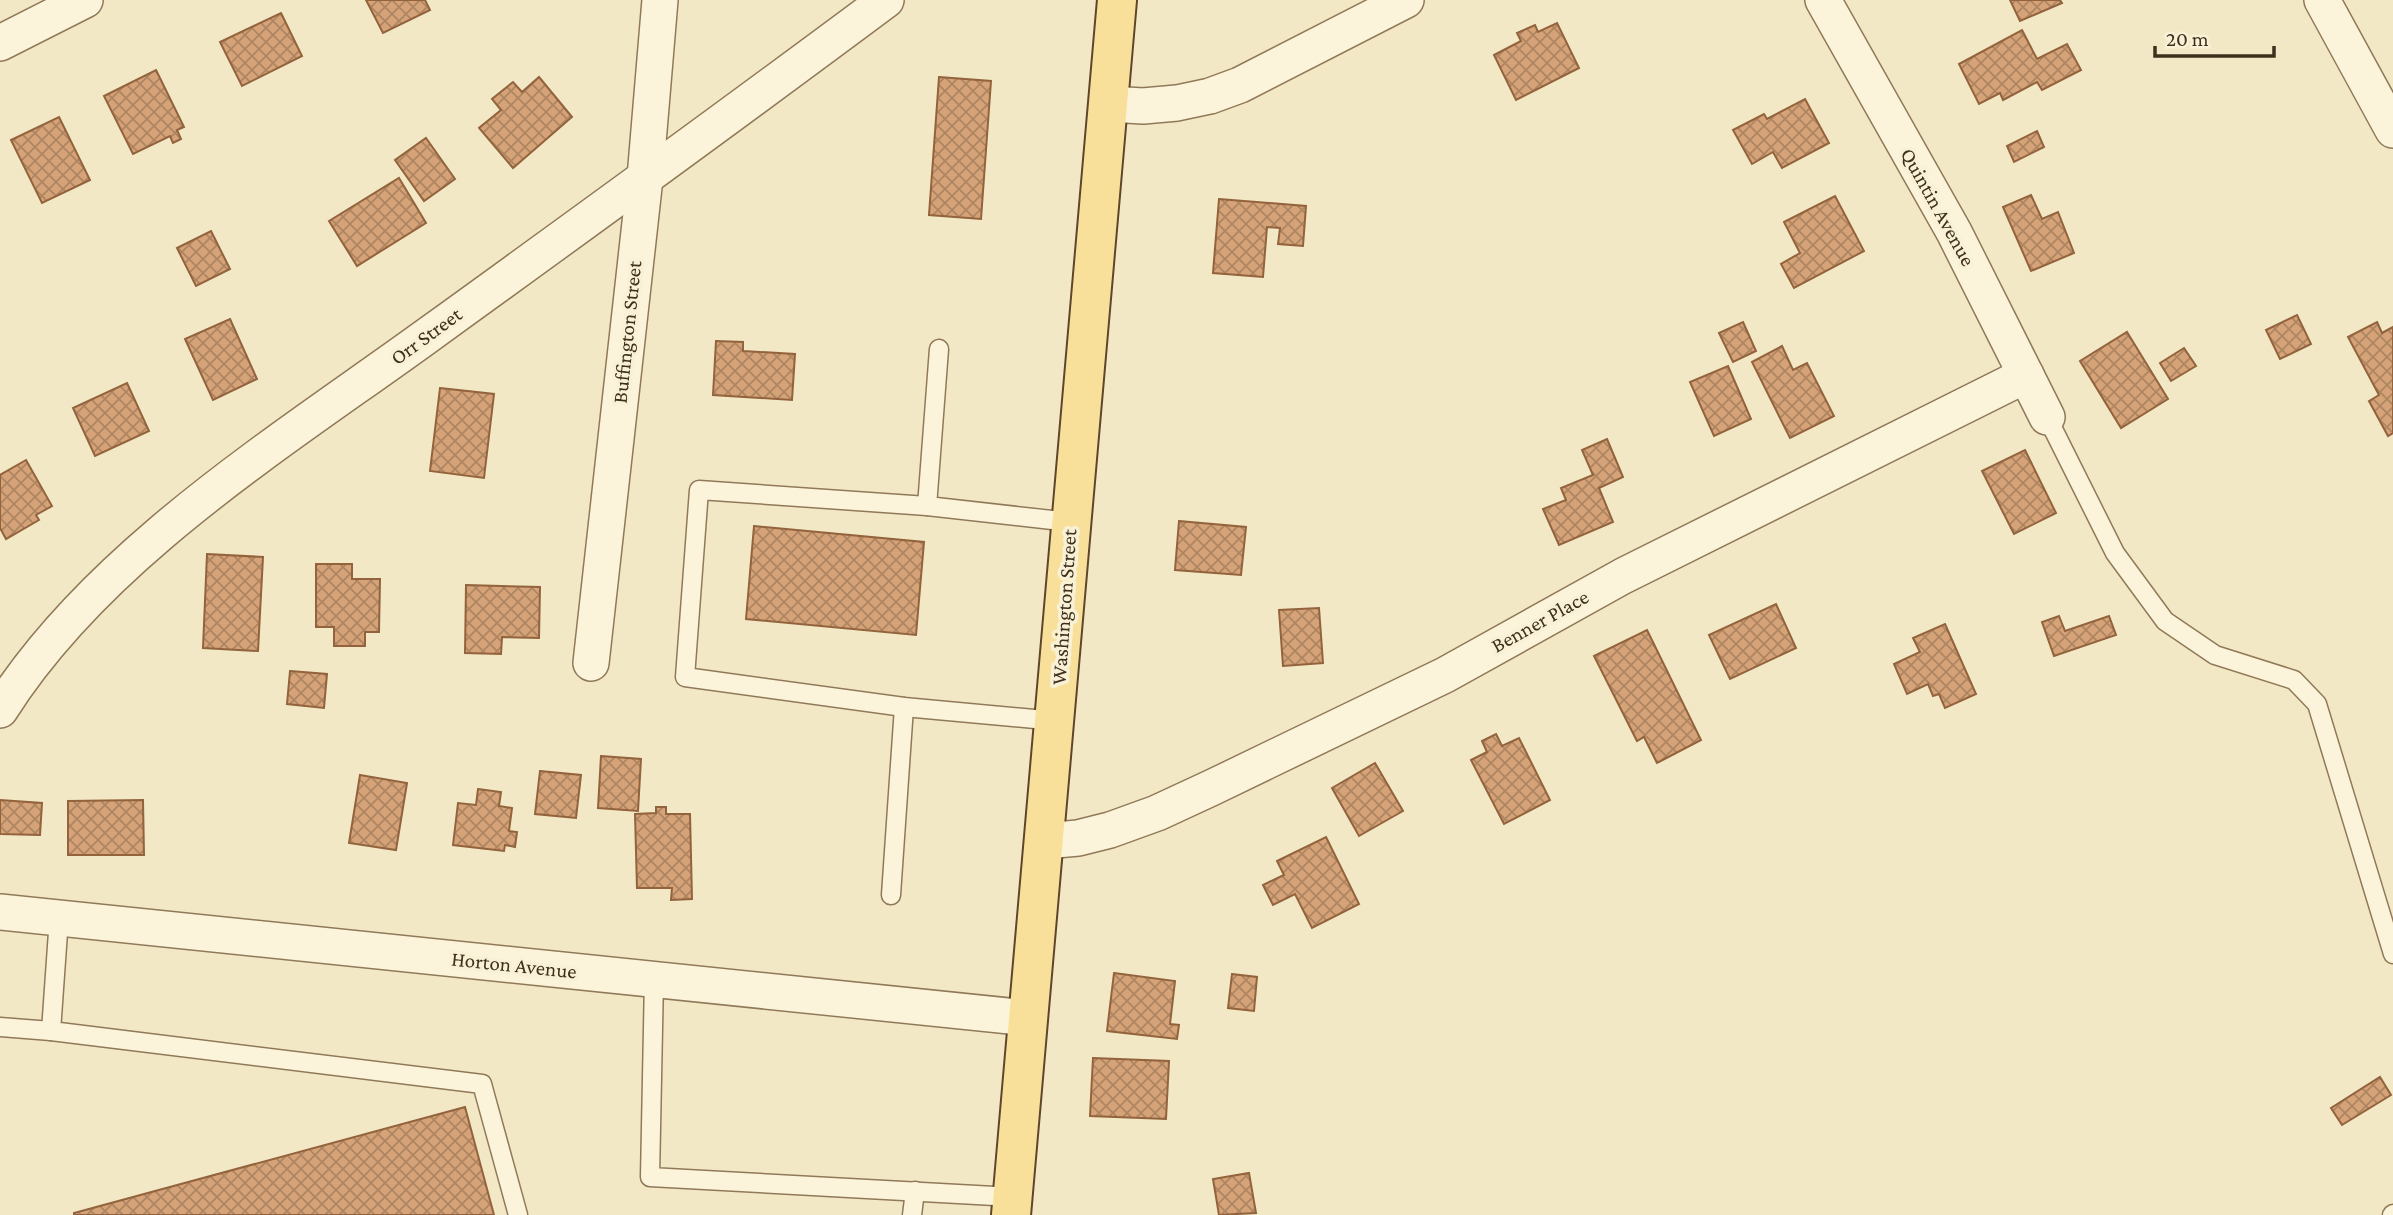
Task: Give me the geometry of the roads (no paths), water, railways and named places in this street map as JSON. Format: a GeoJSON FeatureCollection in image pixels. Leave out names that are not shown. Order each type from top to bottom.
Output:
{"type":"FeatureCollection","features":[{"type":"Feature","properties":{"kind":"main road","name":"Washington Street"},"geometry":{"type":"LineString","coordinates":[[1012,1206],[1117,0]]}},
{"type":"Feature","properties":{"kind":"street"},"geometry":{"type":"LineString","coordinates":[[0,43],[85,0]]}},
{"type":"Feature","properties":{"kind":"street","name":"Buffington Street"},"geometry":{"type":"LineString","coordinates":[[591,663],[645,178],[660,0]]}},
{"type":"Feature","properties":{"kind":"street","name":"Orr Street"},"geometry":{"type":"LineString","coordinates":[[0,710],[41,653],[82,607],[179,519],[228,479],[886,0]]}},
{"type":"Feature","properties":{"kind":"street"},"geometry":{"type":"LineString","coordinates":[[1109,104],[1143,106],[1210,96],[1240,85],[1406,0]]}},
{"type":"Feature","properties":{"kind":"street","name":"Quintin Avenue"},"geometry":{"type":"LineString","coordinates":[[1823,0],[1954,232],[2047,417]]}},
{"type":"Feature","properties":{"kind":"street"},"geometry":{"type":"LineString","coordinates":[[2322,0],[2393,130]]}},
{"type":"Feature","properties":{"kind":"street","name":"Benner Place"},"geometry":{"type":"LineString","coordinates":[[1045,841],[1078,838],[1110,830],[1157,813],[1211,788],[1445,674],[1623,576],[2026,375]]}},
{"type":"Feature","properties":{"kind":"street","name":"Horton Avenue"},"geometry":{"type":"LineString","coordinates":[[0,912],[1028,1018]]}},
{"type":"Feature","properties":{"kind":"lane"},"geometry":{"type":"LineString","coordinates":[[927,506],[939,349]]}},
{"type":"Feature","properties":{"kind":"lane"},"geometry":{"type":"LineString","coordinates":[[2047,417],[2115,553],[2165,621],[2215,655],[2294,680],[2317,704],[2393,954]]}},
{"type":"Feature","properties":{"kind":"lane"},"geometry":{"type":"LineString","coordinates":[[1056,721],[904,707],[685,677],[699,490],[927,506],[1070,522]]}},
{"type":"Feature","properties":{"kind":"lane"},"geometry":{"type":"LineString","coordinates":[[891,895],[904,707]]}},
{"type":"Feature","properties":{"kind":"lane"},"geometry":{"type":"LineString","coordinates":[[51,1031],[60,918]]}},
{"type":"Feature","properties":{"kind":"lane"},"geometry":{"type":"LineString","coordinates":[[654,979],[650,1177],[915,1191],[1012,1206]]}},
{"type":"Feature","properties":{"kind":"lane"},"geometry":{"type":"LineString","coordinates":[[0,1027],[482,1084],[518,1215]]}},
{"type":"Feature","properties":{"kind":"lane"},"geometry":{"type":"LineString","coordinates":[[912,1215],[915,1191]]}}]}
